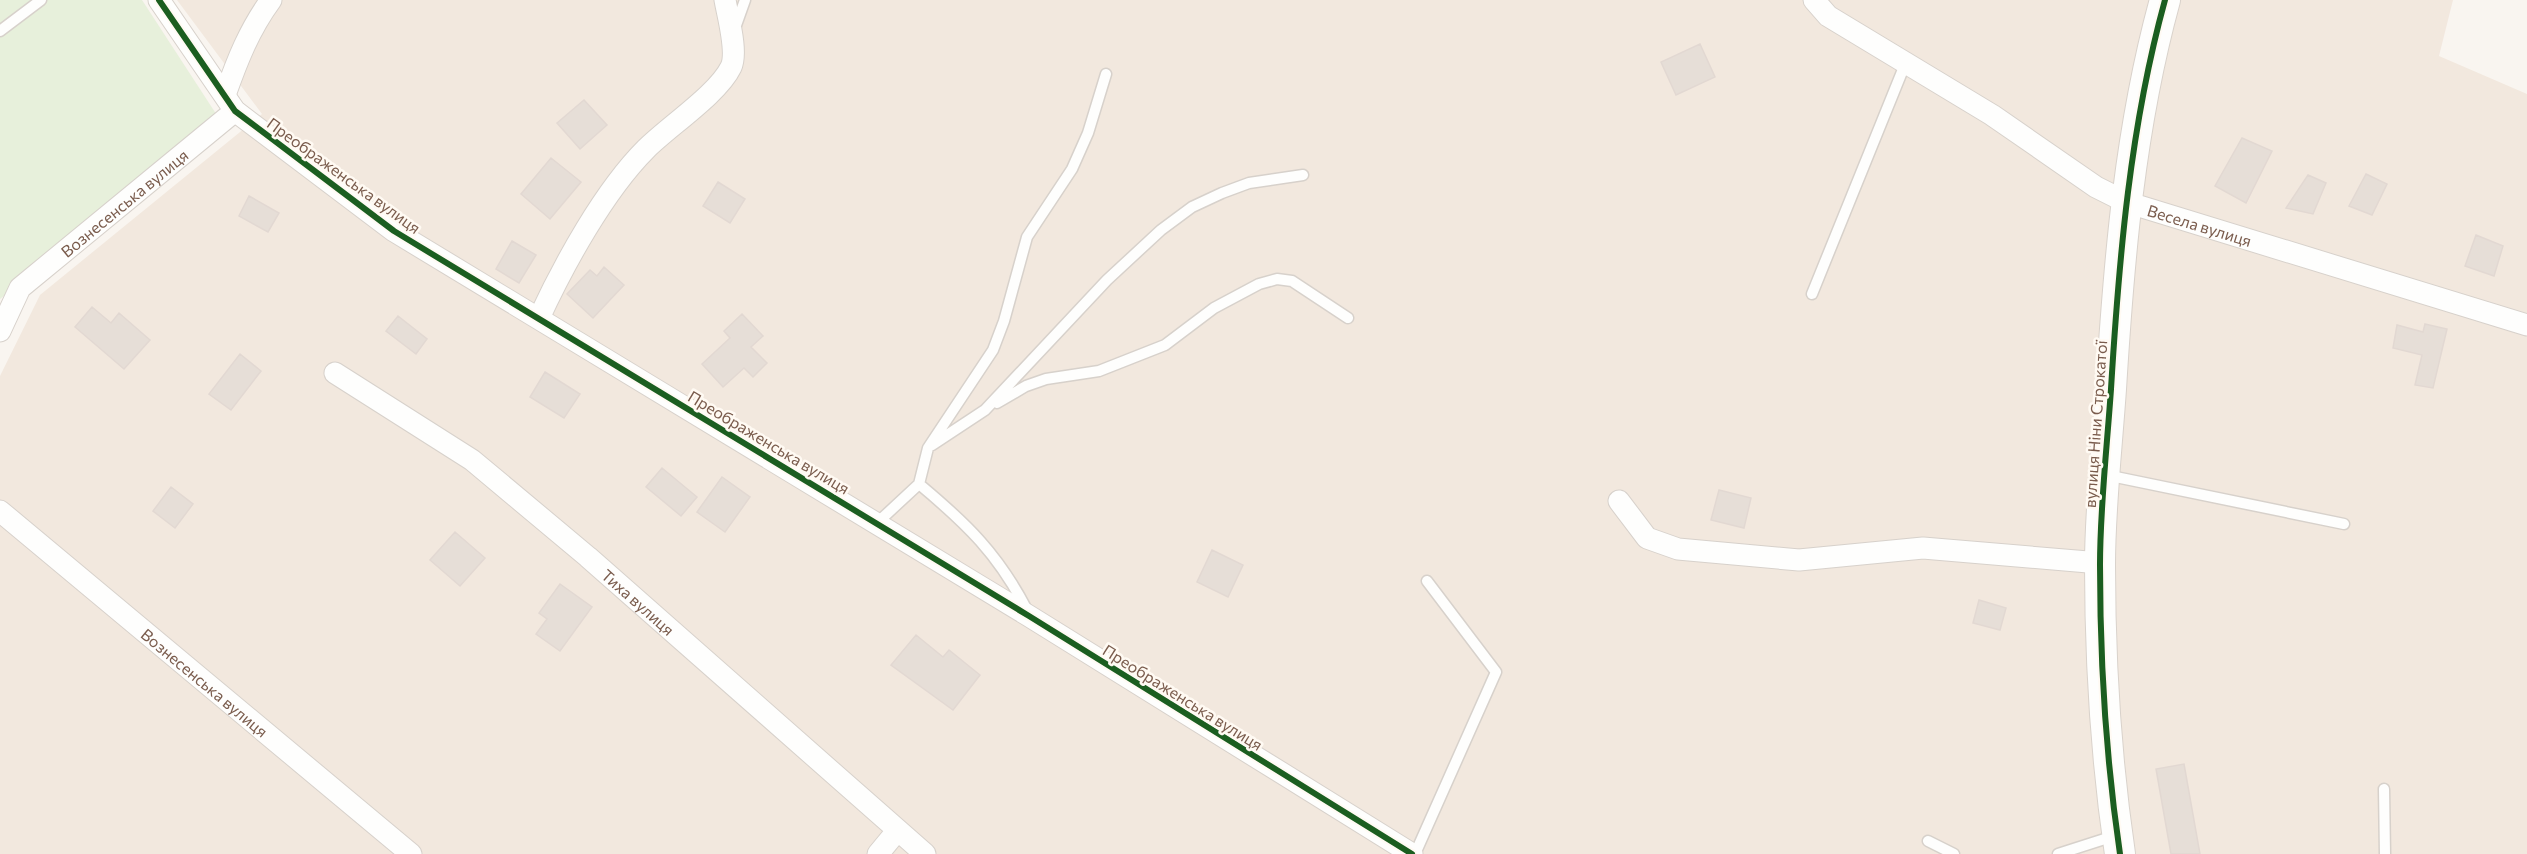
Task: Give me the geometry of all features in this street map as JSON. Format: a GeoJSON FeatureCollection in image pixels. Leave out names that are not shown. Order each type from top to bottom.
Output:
{"type":"FeatureCollection","features":[{"type":"Feature","properties":{"kind":"street","name":"Преображенська вулиця"},"geometry":{"type":"LineString","coordinates":[[159,0],[230,103],[394,231],[1029,616],[1414,854]]}},
{"type":"Feature","properties":{"kind":"street"},"geometry":{"type":"LineString","coordinates":[[230,103],[238,58],[255,22],[271,0]]}},
{"type":"Feature","properties":{"kind":"street"},"geometry":{"type":"LineString","coordinates":[[539,318],[558,277],[597,214],[645,150],[701,99],[719,87],[732,65],[732,37],[725,0]]}},
{"type":"Feature","properties":{"kind":"street","name":"Весела вулиця"},"geometry":{"type":"LineString","coordinates":[[1814,0],[1828,16],[1992,115],[2096,187],[2126,202],[2527,325]]}},
{"type":"Feature","properties":{"kind":"street","name":"вулиця Ніни Строкатої"},"geometry":{"type":"LineString","coordinates":[[2119,844],[2105,688],[2100,563],[2119,261],[2133,148],[2153,42],[2165,0]]}},
{"type":"Feature","properties":{"kind":"street","name":"Вознесенська вулиця"},"geometry":{"type":"LineString","coordinates":[[0,331],[20,288],[230,103]]}},
{"type":"Feature","properties":{"kind":"street","name":"Тиха вулиця"},"geometry":{"type":"LineString","coordinates":[[335,373],[471,460],[727,678],[925,854]]}},
{"type":"Feature","properties":{"kind":"street"},"geometry":{"type":"LineString","coordinates":[[1619,501],[1647,538],[1678,549],[1798,560],[1923,548],[2100,563]]}},
{"type":"Feature","properties":{"kind":"street","name":"Вознесенська вулиця"},"geometry":{"type":"LineString","coordinates":[[0,511],[411,854]]}},
{"type":"Feature","properties":{"kind":"street"},"geometry":{"type":"LineString","coordinates":[[878,854],[897,831]]}},
{"type":"Feature","properties":{"kind":"lane"},"geometry":{"type":"LineString","coordinates":[[0,31],[41,0]]}},
{"type":"Feature","properties":{"kind":"lane"},"geometry":{"type":"LineString","coordinates":[[732,37],[745,0]]}},
{"type":"Feature","properties":{"kind":"lane"},"geometry":{"type":"LineString","coordinates":[[1812,294],[1906,62]]}},
{"type":"Feature","properties":{"kind":"lane"},"geometry":{"type":"LineString","coordinates":[[877,524],[919,484],[928,448],[993,350],[1027,237],[1072,170],[1088,133],[1106,74]]}},
{"type":"Feature","properties":{"kind":"lane"},"geometry":{"type":"LineString","coordinates":[[985,410],[1107,280],[1161,230],[1192,207],[1249,183],[1303,175]]}},
{"type":"Feature","properties":{"kind":"lane"},"geometry":{"type":"LineString","coordinates":[[928,448],[1026,386],[1046,379],[1099,371],[1165,345],[1214,308],[1259,284],[1277,279],[1292,281],[1348,318]]}},
{"type":"Feature","properties":{"kind":"lane"},"geometry":{"type":"LineString","coordinates":[[2106,475],[2344,524]]}},
{"type":"Feature","properties":{"kind":"lane"},"geometry":{"type":"LineString","coordinates":[[919,484],[973,531],[992,552],[1029,616]]}},
{"type":"Feature","properties":{"kind":"lane"},"geometry":{"type":"LineString","coordinates":[[1414,854],[1496,672],[1427,581]]}},
{"type":"Feature","properties":{"kind":"lane"},"geometry":{"type":"LineString","coordinates":[[2384,789],[2385,854]]}},
{"type":"Feature","properties":{"kind":"lane"},"geometry":{"type":"LineString","coordinates":[[1928,841],[1954,854]]}},
{"type":"Feature","properties":{"kind":"lane"},"geometry":{"type":"LineString","coordinates":[[2058,854],[2119,844]]}},
{"type":"Feature","properties":{"kind":"shaded area"},"geometry":{"type":"Polygon","coordinates":[[[177,0],[2453,0],[2439,56],[2527,94],[2527,854],[0,854],[0,376],[40,295],[262,114],[177,0]]]}},
{"type":"Feature","properties":{"kind":"green space"},"geometry":{"type":"Polygon","coordinates":[[[0,0],[142,0],[222,123],[0,299],[0,0]]]}},
{"type":"Feature","properties":{"kind":"building"},"geometry":{"type":"Polygon","coordinates":[[[1700,44],[1715,77],[1676,95],[1661,62],[1700,44]]]}},
{"type":"Feature","properties":{"kind":"building"},"geometry":{"type":"Polygon","coordinates":[[[584,100],[607,125],[580,149],[557,123],[584,100]]]}},
{"type":"Feature","properties":{"kind":"building"},"geometry":{"type":"Polygon","coordinates":[[[2242,138],[2272,151],[2246,203],[2215,186],[2242,138]]]}},
{"type":"Feature","properties":{"kind":"building"},"geometry":{"type":"Polygon","coordinates":[[[551,158],[581,182],[550,219],[521,194],[551,158]]]}},
{"type":"Feature","properties":{"kind":"building"},"geometry":{"type":"Polygon","coordinates":[[[2366,174],[2387,184],[2372,215],[2349,206],[2366,174]]]}},
{"type":"Feature","properties":{"kind":"building"},"geometry":{"type":"Polygon","coordinates":[[[2308,175],[2326,183],[2313,214],[2286,208],[2308,175]]]}},
{"type":"Feature","properties":{"kind":"building"},"geometry":{"type":"Polygon","coordinates":[[[718,182],[745,199],[730,223],[703,206],[718,182]]]}},
{"type":"Feature","properties":{"kind":"building"},"geometry":{"type":"Polygon","coordinates":[[[249,196],[279,213],[268,232],[239,216],[249,196]]]}},
{"type":"Feature","properties":{"kind":"building"},"geometry":{"type":"Polygon","coordinates":[[[2476,235],[2503,246],[2494,276],[2465,266],[2476,235]]]}},
{"type":"Feature","properties":{"kind":"building"},"geometry":{"type":"Polygon","coordinates":[[[512,241],[536,255],[519,283],[496,269],[512,241]]]}},
{"type":"Feature","properties":{"kind":"building"},"geometry":{"type":"Polygon","coordinates":[[[604,267],[624,285],[593,318],[567,294],[590,270],[597,276],[604,267]]]}},
{"type":"Feature","properties":{"kind":"building"},"geometry":{"type":"Polygon","coordinates":[[[92,307],[111,323],[119,313],[150,340],[124,369],[75,327],[92,307]]]}},
{"type":"Feature","properties":{"kind":"building"},"geometry":{"type":"Polygon","coordinates":[[[742,314],[763,336],[751,347],[767,363],[753,377],[744,368],[723,387],[702,364],[730,338],[724,331],[742,314]]]}},
{"type":"Feature","properties":{"kind":"building"},"geometry":{"type":"Polygon","coordinates":[[[398,316],[427,339],[416,354],[386,331],[398,316]]]}},
{"type":"Feature","properties":{"kind":"building"},"geometry":{"type":"Polygon","coordinates":[[[2425,324],[2447,329],[2433,388],[2415,385],[2422,355],[2393,348],[2397,325],[2423,332],[2425,324]]]}},
{"type":"Feature","properties":{"kind":"building"},"geometry":{"type":"Polygon","coordinates":[[[240,354],[261,371],[231,410],[209,394],[240,354]]]}},
{"type":"Feature","properties":{"kind":"building"},"geometry":{"type":"Polygon","coordinates":[[[545,372],[580,394],[564,418],[530,397],[545,372]]]}},
{"type":"Feature","properties":{"kind":"building"},"geometry":{"type":"Polygon","coordinates":[[[662,468],[697,497],[681,516],[646,487],[662,468]]]}},
{"type":"Feature","properties":{"kind":"building"},"geometry":{"type":"Polygon","coordinates":[[[722,477],[750,497],[725,532],[697,512],[722,477]]]}},
{"type":"Feature","properties":{"kind":"building"},"geometry":{"type":"Polygon","coordinates":[[[171,487],[193,504],[175,528],[153,511],[171,487]]]}},
{"type":"Feature","properties":{"kind":"building"},"geometry":{"type":"Polygon","coordinates":[[[1719,490],[1751,498],[1744,528],[1711,520],[1719,490]]]}},
{"type":"Feature","properties":{"kind":"building"},"geometry":{"type":"Polygon","coordinates":[[[455,532],[485,558],[460,586],[430,560],[455,532]]]}},
{"type":"Feature","properties":{"kind":"building"},"geometry":{"type":"Polygon","coordinates":[[[1212,550],[1243,565],[1228,597],[1197,582],[1212,550]]]}},
{"type":"Feature","properties":{"kind":"building"},"geometry":{"type":"Polygon","coordinates":[[[560,584],[592,607],[560,651],[536,634],[547,619],[539,613],[560,584]]]}},
{"type":"Feature","properties":{"kind":"building"},"geometry":{"type":"Polygon","coordinates":[[[1979,600],[2006,608],[2000,630],[1973,623],[1979,600]]]}},
{"type":"Feature","properties":{"kind":"building"},"geometry":{"type":"Polygon","coordinates":[[[916,635],[943,657],[949,650],[980,675],[953,710],[891,665],[916,635]]]}},
{"type":"Feature","properties":{"kind":"building"},"geometry":{"type":"Polygon","coordinates":[[[2184,764],[2200,854],[2171,854],[2156,769],[2184,764]]]}},
{"type":"Feature","properties":{"kind":"cycle path"},"geometry":{"type":"LineString","coordinates":[[159,0],[235,111],[394,231],[1029,616],[1412,854]]}},
{"type":"Feature","properties":{"kind":"cycle path"},"geometry":{"type":"LineString","coordinates":[[2120,854],[2111,782],[2103,674],[2100,601],[2101,521],[2122,242],[2128,193],[2143,96],[2165,0]]}}]}
